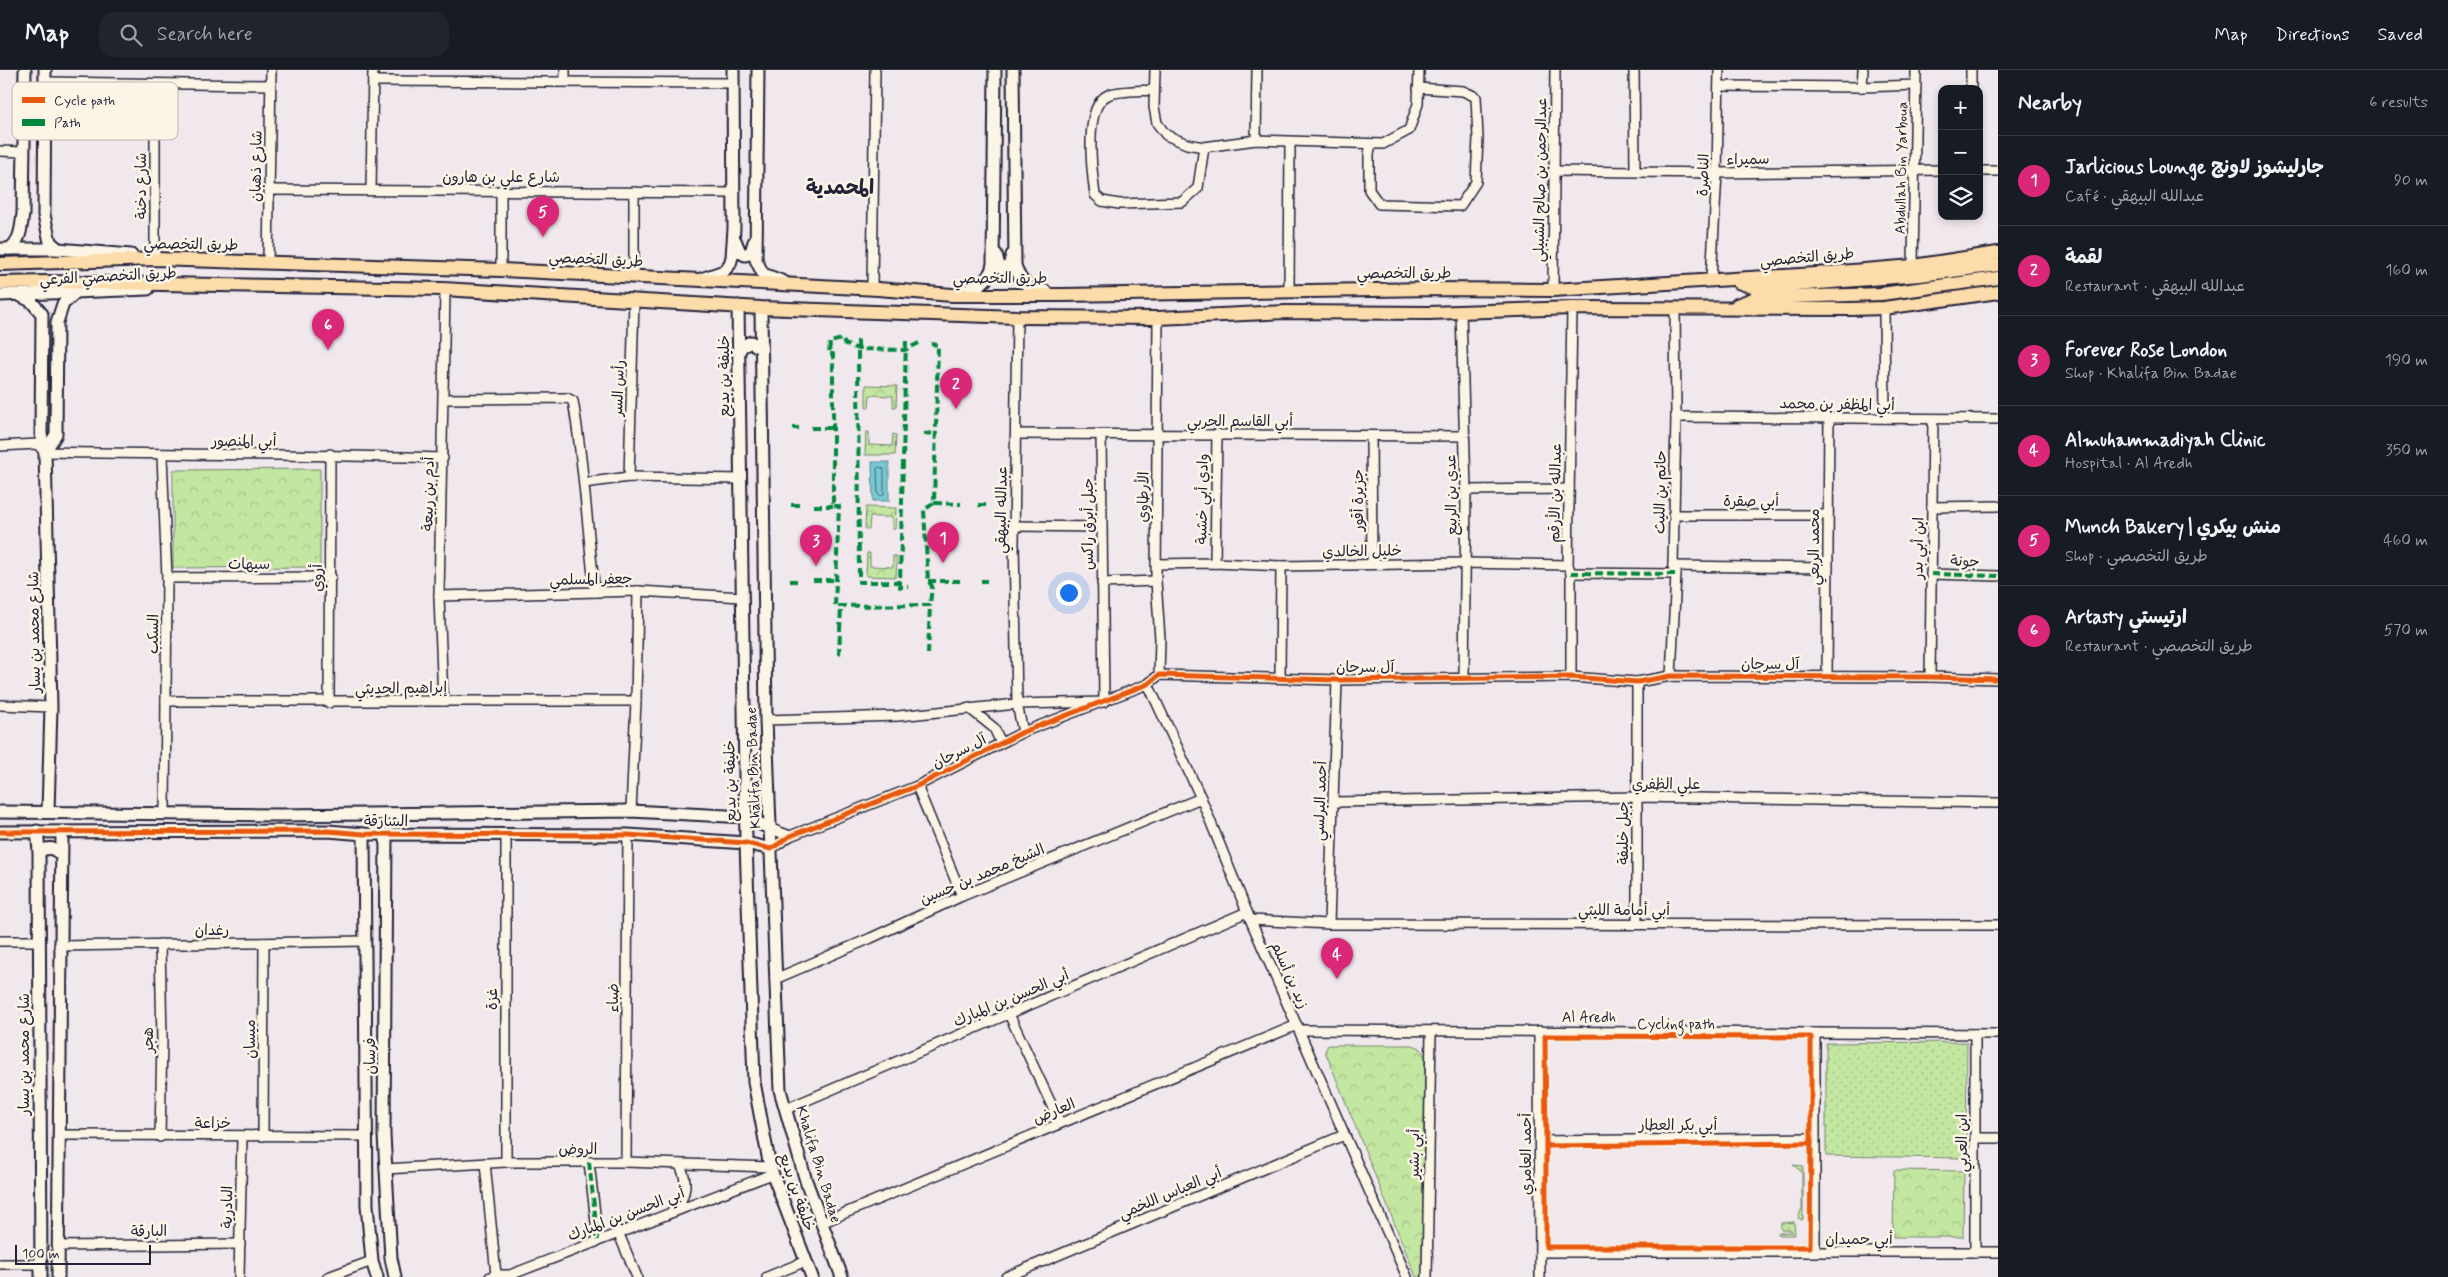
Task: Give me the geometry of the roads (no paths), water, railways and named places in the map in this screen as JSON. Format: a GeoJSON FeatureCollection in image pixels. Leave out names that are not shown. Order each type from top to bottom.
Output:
{"type":"FeatureCollection","features":[{"type":"Feature","properties":{"kind":"main road","name":"طريق التخصصي"},"geometry":{"type":"LineString","coordinates":[[0,264],[155,259],[501,270],[872,288],[952,295],[1062,295],[1433,289],[1553,290],[1913,266],[1998,253]]}},
{"type":"Feature","properties":{"kind":"main road"},"geometry":{"type":"LineString","coordinates":[[1731,279],[1756,288],[1920,275],[1998,265]]}},
{"type":"Feature","properties":{"kind":"main road"},"geometry":{"type":"LineString","coordinates":[[1730,308],[1756,298],[1881,294],[1998,278]]}},
{"type":"Feature","properties":{"kind":"main road"},"geometry":{"type":"LineString","coordinates":[[0,283],[443,289],[761,308],[1017,317],[1158,318],[1286,312],[1461,312],[1572,308],[1884,308],[1998,292]]}},
{"type":"Feature","properties":{"kind":"main road"},"geometry":{"type":"LineString","coordinates":[[884,312],[886,289]]}},
{"type":"Feature","properties":{"kind":"street"},"geometry":{"type":"LineString","coordinates":[[45,82],[46,70]]}},
{"type":"Feature","properties":{"kind":"street","name":"شارع ذهبان"},"geometry":{"type":"LineString","coordinates":[[268,263],[271,70]]}},
{"type":"Feature","properties":{"kind":"street"},"geometry":{"type":"LineString","coordinates":[[372,190],[373,70]]}},
{"type":"Feature","properties":{"kind":"street"},"geometry":{"type":"LineString","coordinates":[[565,70],[565,81]]}},
{"type":"Feature","properties":{"kind":"street"},"geometry":{"type":"LineString","coordinates":[[733,70],[734,228],[736,245],[740,252],[745,255],[751,252],[755,227]]}},
{"type":"Feature","properties":{"kind":"street"},"geometry":{"type":"LineString","coordinates":[[758,70],[756,260],[763,274],[800,286]]}},
{"type":"Feature","properties":{"kind":"street"},"geometry":{"type":"LineString","coordinates":[[872,288],[876,70]]}},
{"type":"Feature","properties":{"kind":"street"},"geometry":{"type":"LineString","coordinates":[[995,70],[995,244],[996,262],[998,266],[1005,268],[1012,263],[1014,70]]}},
{"type":"Feature","properties":{"kind":"street"},"geometry":{"type":"LineString","coordinates":[[1155,70],[1154,90],[1157,123],[1166,135],[1187,144],[1204,147],[1256,140],[1383,144],[1409,130],[1418,104],[1419,70]]}},
{"type":"Feature","properties":{"kind":"street"},"geometry":{"type":"LineString","coordinates":[[1256,140],[1257,70]]}},
{"type":"Feature","properties":{"kind":"street","name":"عبدالرحمن بن صالح الشبيلي"},"geometry":{"type":"LineString","coordinates":[[1553,290],[1555,70]]}},
{"type":"Feature","properties":{"kind":"street"},"geometry":{"type":"LineString","coordinates":[[1634,70],[1635,171]]}},
{"type":"Feature","properties":{"kind":"street","name":"الناصرة"},"geometry":{"type":"LineString","coordinates":[[1711,280],[1717,173],[1719,70]]}},
{"type":"Feature","properties":{"kind":"street"},"geometry":{"type":"LineString","coordinates":[[1862,88],[1863,70]]}},
{"type":"Feature","properties":{"kind":"street","name":"Abdullah Bin Yarboua"},"geometry":{"type":"LineString","coordinates":[[1913,266],[1916,70]]}},
{"type":"Feature","properties":{"kind":"street"},"geometry":{"type":"LineString","coordinates":[[1971,70],[1971,85]]}},
{"type":"Feature","properties":{"kind":"street"},"geometry":{"type":"LineString","coordinates":[[373,80],[733,83]]}},
{"type":"Feature","properties":{"kind":"street"},"geometry":{"type":"LineString","coordinates":[[178,84],[271,85]]}},
{"type":"Feature","properties":{"kind":"street"},"geometry":{"type":"LineString","coordinates":[[1719,86],[1862,88],[1916,85]]}},
{"type":"Feature","properties":{"kind":"street"},"geometry":{"type":"LineString","coordinates":[[1371,144],[1369,154],[1369,190],[1379,204],[1460,206],[1476,182],[1478,138],[1476,97],[1463,92],[1418,88]]}},
{"type":"Feature","properties":{"kind":"street"},"geometry":{"type":"LineString","coordinates":[[1154,90],[1107,95],[1096,106],[1091,132],[1092,176],[1095,195],[1102,201],[1119,204],[1182,202],[1198,188],[1204,147]]}},
{"type":"Feature","properties":{"kind":"street"},"geometry":{"type":"LineString","coordinates":[[5,249],[15,245],[20,232],[24,140]]}},
{"type":"Feature","properties":{"kind":"street"},"geometry":{"type":"LineString","coordinates":[[44,140],[46,230],[50,242],[58,249]]}},
{"type":"Feature","properties":{"kind":"street","name":"شارع دخنة"},"geometry":{"type":"LineString","coordinates":[[155,140],[155,259]]}},
{"type":"Feature","properties":{"kind":"street"},"geometry":{"type":"LineString","coordinates":[[1289,291],[1290,142]]}},
{"type":"Feature","properties":{"kind":"street"},"geometry":{"type":"LineString","coordinates":[[0,152],[24,152]]}},
{"type":"Feature","properties":{"kind":"street"},"geometry":{"type":"LineString","coordinates":[[24,168],[27,200],[32,207],[37,206],[41,197],[44,168]]}},
{"type":"Feature","properties":{"kind":"street","name":"سميراء"},"geometry":{"type":"LineString","coordinates":[[1554,171],[1717,173],[1938,170]]}},
{"type":"Feature","properties":{"kind":"street"},"geometry":{"type":"LineString","coordinates":[[1983,171],[1998,170]]}},
{"type":"Feature","properties":{"kind":"street","name":"شارع علي بن هارون"},"geometry":{"type":"LineString","coordinates":[[270,190],[733,193]]}},
{"type":"Feature","properties":{"kind":"street"},"geometry":{"type":"LineString","coordinates":[[501,190],[501,270]]}},
{"type":"Feature","properties":{"kind":"street"},"geometry":{"type":"LineString","coordinates":[[634,192],[634,277]]}},
{"type":"Feature","properties":{"kind":"street"},"geometry":{"type":"LineString","coordinates":[[699,279],[724,271],[730,264],[734,228]]}},
{"type":"Feature","properties":{"kind":"street"},"geometry":{"type":"LineString","coordinates":[[1013,240],[1015,265],[1022,283],[1030,288],[1062,295]]}},
{"type":"Feature","properties":{"kind":"street"},"geometry":{"type":"LineString","coordinates":[[952,295],[975,288],[986,280],[992,272],[995,244]]}},
{"type":"Feature","properties":{"kind":"street","name":"طريق التخصصي الفرعي"},"geometry":{"type":"LineString","coordinates":[[5,249],[58,249],[155,259]]}},
{"type":"Feature","properties":{"kind":"street","name":"طريق التخصصي الفرعي"},"geometry":{"type":"LineString","coordinates":[[0,295],[217,285]]}},
{"type":"Feature","properties":{"kind":"street","name":"أدم بن ربيعة"},"geometry":{"type":"LineString","coordinates":[[443,289],[445,293],[445,399],[440,596],[443,701]]}},
{"type":"Feature","properties":{"kind":"street","name":"شارع محمد بن يسار"},"geometry":{"type":"LineString","coordinates":[[45,452],[56,434],[57,322],[64,304],[76,292]]}},
{"type":"Feature","properties":{"kind":"street","name":"شارع محمد بن يسار"},"geometry":{"type":"LineString","coordinates":[[19,295],[31,302],[42,314],[41,434],[45,452],[50,707],[48,812]]}},
{"type":"Feature","properties":{"kind":"street","name":"رأس السر"},"geometry":{"type":"LineString","coordinates":[[629,477],[634,300]]}},
{"type":"Feature","properties":{"kind":"street","name":"خليفة بن بديع"},"geometry":{"type":"LineString","coordinates":[[738,306],[746,843],[754,1082],[771,1170],[812,1277]]}},
{"type":"Feature","properties":{"kind":"street","name":"Khalifa Bin Badae"},"geometry":{"type":"LineString","coordinates":[[761,308],[766,720],[780,1090],[806,1181],[842,1277]]}},
{"type":"Feature","properties":{"kind":"street","name":"عبدالله بن الأرقم"},"geometry":{"type":"LineString","coordinates":[[1571,677],[1569,489],[1572,308]]}},
{"type":"Feature","properties":{"kind":"street","name":"حاتم بن الليث"},"geometry":{"type":"LineString","coordinates":[[1671,676],[1676,417],[1675,308]]}},
{"type":"Feature","properties":{"kind":"street"},"geometry":{"type":"LineString","coordinates":[[1884,308],[1885,418]]}},
{"type":"Feature","properties":{"kind":"street","name":"عدي بن الربيع"},"geometry":{"type":"LineString","coordinates":[[1461,312],[1466,490],[1464,678]]}},
{"type":"Feature","properties":{"kind":"street","name":"عبدالله البيهقي"},"geometry":{"type":"LineString","coordinates":[[1017,317],[1014,526],[1017,704],[1023,732]]}},
{"type":"Feature","properties":{"kind":"street","name":"الأرطاوي"},"geometry":{"type":"LineString","coordinates":[[1158,318],[1156,581],[1160,639],[1159,675]]}},
{"type":"Feature","properties":{"kind":"street"},"geometry":{"type":"LineString","coordinates":[[739,352],[741,347],[751,342],[761,349]]}},
{"type":"Feature","properties":{"kind":"street"},"geometry":{"type":"LineString","coordinates":[[445,399],[566,398],[573,401],[581,447],[586,528],[595,592]]}},
{"type":"Feature","properties":{"kind":"street","name":"أبي المظفر بن محمد"},"geometry":{"type":"LineString","coordinates":[[1676,417],[1998,419]]}},
{"type":"Feature","properties":{"kind":"street","name":"محمد الربعي"},"geometry":{"type":"LineString","coordinates":[[1827,677],[1829,418]]}},
{"type":"Feature","properties":{"kind":"street","name":"ابن أبي بدر"},"geometry":{"type":"LineString","coordinates":[[1930,676],[1933,420]]}},
{"type":"Feature","properties":{"kind":"street","name":"أبي القاسم الحربي"},"geometry":{"type":"LineString","coordinates":[[1016,434],[1464,436]]}},
{"type":"Feature","properties":{"kind":"street","name":"وادي أبي خشبة"},"geometry":{"type":"LineString","coordinates":[[1216,563],[1217,434]]}},
{"type":"Feature","properties":{"kind":"street","name":"جبل أبرق راكس"},"geometry":{"type":"LineString","coordinates":[[1101,435],[1104,702]]}},
{"type":"Feature","properties":{"kind":"street","name":"جزيرة أقور"},"geometry":{"type":"LineString","coordinates":[[1371,436],[1372,564]]}},
{"type":"Feature","properties":{"kind":"street","name":"أبي المنصور"},"geometry":{"type":"LineString","coordinates":[[0,446],[37,444],[45,452],[162,455],[330,454],[443,458]]}},
{"type":"Feature","properties":{"kind":"street","name":"أروي"},"geometry":{"type":"LineString","coordinates":[[328,702],[331,577],[330,454]]}},
{"type":"Feature","properties":{"kind":"street","name":"السكب"},"geometry":{"type":"LineString","coordinates":[[162,455],[167,578],[165,813]]}},
{"type":"Feature","properties":{"kind":"street"},"geometry":{"type":"LineString","coordinates":[[584,483],[629,477],[740,479]]}},
{"type":"Feature","properties":{"kind":"street"},"geometry":{"type":"LineString","coordinates":[[1466,490],[1569,489]]}},
{"type":"Feature","properties":{"kind":"street"},"geometry":{"type":"LineString","coordinates":[[1932,507],[1998,506]]}},
{"type":"Feature","properties":{"kind":"street","name":"أبي صقرة"},"geometry":{"type":"LineString","coordinates":[[1673,515],[1828,515]]}},
{"type":"Feature","properties":{"kind":"street"},"geometry":{"type":"LineString","coordinates":[[1014,526],[1101,527]]}},
{"type":"Feature","properties":{"kind":"street","name":"خليل الخالدي"},"geometry":{"type":"LineString","coordinates":[[1156,564],[1216,563],[1280,566],[1465,563],[1570,569],[1674,570],[1828,568]]}},
{"type":"Feature","properties":{"kind":"street"},"geometry":{"type":"LineString","coordinates":[[1280,566],[1280,677]]}},
{"type":"Feature","properties":{"kind":"street","name":"جونة"},"geometry":{"type":"LineString","coordinates":[[1931,574],[1998,576]]}},
{"type":"Feature","properties":{"kind":"street","name":"سيهات"},"geometry":{"type":"LineString","coordinates":[[167,578],[331,577]]}},
{"type":"Feature","properties":{"kind":"street"},"geometry":{"type":"LineString","coordinates":[[1102,583],[1156,581]]}},
{"type":"Feature","properties":{"kind":"street"},"geometry":{"type":"LineString","coordinates":[[631,811],[638,591]]}},
{"type":"Feature","properties":{"kind":"street","name":"جعفر المسلمي"},"geometry":{"type":"LineString","coordinates":[[440,596],[638,591],[742,597]]}},
{"type":"Feature","properties":{"kind":"street","name":"آل سرحان"},"geometry":{"type":"LineString","coordinates":[[771,849],[790,836],[917,786],[1023,732],[1148,684],[1159,675],[1337,680],[1571,677],[1637,682],[1671,676],[1930,676],[1998,679]]}},
{"type":"Feature","properties":{"kind":"street","name":"أحمد البرلسي"},"geometry":{"type":"LineString","coordinates":[[1330,924],[1337,680]]}},
{"type":"Feature","properties":{"kind":"street","name":"جبل خليفة"},"geometry":{"type":"LineString","coordinates":[[1637,682],[1637,923]]}},
{"type":"Feature","properties":{"kind":"street","name":"زيد بن أسلم"},"geometry":{"type":"LineString","coordinates":[[1148,684],[1201,798],[1249,916],[1407,1277]]}},
{"type":"Feature","properties":{"kind":"street","name":"إبراهيم الحديثي"},"geometry":{"type":"LineString","coordinates":[[166,701],[636,701]]}},
{"type":"Feature","properties":{"kind":"street"},"geometry":{"type":"LineString","coordinates":[[766,720],[898,716],[1017,704],[1104,702]]}},
{"type":"Feature","properties":{"kind":"street"},"geometry":{"type":"LineString","coordinates":[[0,705],[50,707]]}},
{"type":"Feature","properties":{"kind":"street"},"geometry":{"type":"LineString","coordinates":[[969,708],[994,728],[1001,743]]}},
{"type":"Feature","properties":{"kind":"street"},"geometry":{"type":"LineString","coordinates":[[917,786],[962,896]]}},
{"type":"Feature","properties":{"kind":"street","name":"علي الظفري"},"geometry":{"type":"LineString","coordinates":[[1334,802],[1637,797],[1998,803]]}},
{"type":"Feature","properties":{"kind":"street","name":"الشيخ محمد بن حسين"},"geometry":{"type":"LineString","coordinates":[[775,979],[962,896],[1201,798]]}},
{"type":"Feature","properties":{"kind":"street","name":"الشارقة"},"geometry":{"type":"LineString","coordinates":[[0,812],[280,815],[631,811],[746,817],[771,829]]}},
{"type":"Feature","properties":{"kind":"street"},"geometry":{"type":"LineString","coordinates":[[280,815],[280,832]]}},
{"type":"Feature","properties":{"kind":"street"},"geometry":{"type":"LineString","coordinates":[[771,829],[790,836]]}},
{"type":"Feature","properties":{"kind":"street","name":"شارع محمد بن يسار"},"geometry":{"type":"LineString","coordinates":[[36,831],[39,851],[40,1277]]}},
{"type":"Feature","properties":{"kind":"street","name":"الشارقة"},"geometry":{"type":"LineString","coordinates":[[0,832],[328,831],[364,834],[628,835],[746,843],[771,849]]}},
{"type":"Feature","properties":{"kind":"street"},"geometry":{"type":"LineString","coordinates":[[58,1277],[60,1135],[59,946],[62,833]]}},
{"type":"Feature","properties":{"kind":"street","name":"فرسان"},"geometry":{"type":"LineString","coordinates":[[364,834],[367,1204],[372,1261],[377,1277]]}},
{"type":"Feature","properties":{"kind":"street","name":"فرسان"},"geometry":{"type":"LineString","coordinates":[[386,834],[385,1169],[391,1258],[395,1277]]}},
{"type":"Feature","properties":{"kind":"street","name":"غزة"},"geometry":{"type":"LineString","coordinates":[[506,835],[506,1162]]}},
{"type":"Feature","properties":{"kind":"street","name":"ضباء"},"geometry":{"type":"LineString","coordinates":[[626,1162],[628,835]]}},
{"type":"Feature","properties":{"kind":"street"},"geometry":{"type":"LineString","coordinates":[[39,851],[47,847],[56,849],[61,855]]}},
{"type":"Feature","properties":{"kind":"street","name":"أبي أمامة الليثي"},"geometry":{"type":"LineString","coordinates":[[1249,916],[1330,924],[1998,925]]}},
{"type":"Feature","properties":{"kind":"street","name":"أبي الحسن بن المبارك"},"geometry":{"type":"LineString","coordinates":[[786,1109],[1009,1014],[1249,916]]}},
{"type":"Feature","properties":{"kind":"street","name":"رغدان"},"geometry":{"type":"LineString","coordinates":[[59,946],[365,940]]}},
{"type":"Feature","properties":{"kind":"street"},"geometry":{"type":"LineString","coordinates":[[0,941],[39,941]]}},
{"type":"Feature","properties":{"kind":"street","name":"ميسان"},"geometry":{"type":"LineString","coordinates":[[263,1136],[264,943]]}},
{"type":"Feature","properties":{"kind":"street","name":"هجر"},"geometry":{"type":"LineString","coordinates":[[160,944],[162,1040],[160,1137]]}},
{"type":"Feature","properties":{"kind":"street"},"geometry":{"type":"LineString","coordinates":[[1009,1014],[1060,1123]]}},
{"type":"Feature","properties":{"kind":"street","name":"Al Aredh"},"geometry":{"type":"LineString","coordinates":[[1299,1028],[1431,1032],[1539,1030],[1998,1034]]}},
{"type":"Feature","properties":{"kind":"street","name":"العارض"},"geometry":{"type":"LineString","coordinates":[[821,1224],[1060,1123],[1299,1028]]}},
{"type":"Feature","properties":{"kind":"street","name":"أحمد العامري"},"geometry":{"type":"LineString","coordinates":[[1539,1030],[1540,1277]]}},
{"type":"Feature","properties":{"kind":"street","name":"أبي بشير"},"geometry":{"type":"LineString","coordinates":[[1427,1277],[1431,1032]]}},
{"type":"Feature","properties":{"kind":"street"},"geometry":{"type":"LineString","coordinates":[[1815,1033],[1815,1251]]}},
{"type":"Feature","properties":{"kind":"street","name":"ابن العربي"},"geometry":{"type":"LineString","coordinates":[[1974,1252],[1975,1034]]}},
{"type":"Feature","properties":{"kind":"street","name":"خزاعة"},"geometry":{"type":"LineString","coordinates":[[60,1135],[160,1137],[366,1136]]}},
{"type":"Feature","properties":{"kind":"street","name":"أبي العباس اللخمي"},"geometry":{"type":"LineString","coordinates":[[1006,1277],[1344,1135]]}},
{"type":"Feature","properties":{"kind":"street","name":"البادرية"},"geometry":{"type":"LineString","coordinates":[[239,1277],[242,1137]]}},
{"type":"Feature","properties":{"kind":"street","name":"أبي بكر العطار"},"geometry":{"type":"LineString","coordinates":[[1540,1141],[1815,1138]]}},
{"type":"Feature","properties":{"kind":"street"},"geometry":{"type":"LineString","coordinates":[[1976,1138],[1998,1138]]}},
{"type":"Feature","properties":{"kind":"street","name":"الروض"},"geometry":{"type":"LineString","coordinates":[[385,1169],[506,1162],[626,1162],[771,1170]]}},
{"type":"Feature","properties":{"kind":"street"},"geometry":{"type":"LineString","coordinates":[[589,1162],[598,1240]]}},
{"type":"Feature","properties":{"kind":"street"},"geometry":{"type":"LineString","coordinates":[[485,1163],[493,1276]]}},
{"type":"Feature","properties":{"kind":"street"},"geometry":{"type":"LineString","coordinates":[[676,1210],[685,1195],[685,1174],[679,1164]]}},
{"type":"Feature","properties":{"kind":"street","name":"أبي الحسن بن المبارك"},"geometry":{"type":"LineString","coordinates":[[493,1276],[510,1276],[771,1170]]}},
{"type":"Feature","properties":{"kind":"street"},"geometry":{"type":"LineString","coordinates":[[618,1232],[637,1277]]}},
{"type":"Feature","properties":{"kind":"street","name":"البارقة"},"geometry":{"type":"LineString","coordinates":[[58,1246],[240,1244]]}},
{"type":"Feature","properties":{"kind":"street","name":"أبي حميدان"},"geometry":{"type":"LineString","coordinates":[[1540,1252],[1998,1252]]}},
{"type":"Feature","properties":{"kind":"street"},"geometry":{"type":"LineString","coordinates":[[328,1277],[372,1261]]}},
{"type":"Feature","properties":{"kind":"street"},"geometry":{"type":"LineString","coordinates":[[768,1277],[806,1261]]}},
{"type":"Feature","properties":{"kind":"street"},"geometry":{"type":"LineString","coordinates":[[0,1264],[40,1264]]}},
{"type":"Feature","properties":{"kind":"water"},"geometry":{"type":"Polygon","coordinates":[[[872,462],[889,462],[889,501],[873,501],[872,462]]]}},
{"type":"Feature","properties":{"kind":"place","name":"Munch Bakery | منش بيكري"},"geometry":{"type":"Point","coordinates":[543,237]}},
{"type":"Feature","properties":{"kind":"place","name":"Artasty ارتيستي"},"geometry":{"type":"Point","coordinates":[328,350]}},
{"type":"Feature","properties":{"kind":"place","name":"لقمة"},"geometry":{"type":"Point","coordinates":[956,409]}},
{"type":"Feature","properties":{"kind":"place","name":"Jarlicious Lounge جارليشوز لاونج"},"geometry":{"type":"Point","coordinates":[943,563]}},
{"type":"Feature","properties":{"kind":"place","name":"Forever Rose London"},"geometry":{"type":"Point","coordinates":[816,566]}},
{"type":"Feature","properties":{"kind":"place","name":"Almuhammadiyah Clinic"},"geometry":{"type":"Point","coordinates":[1337,979]}},
{"type":"Feature","properties":{"kind":"district","name":"المحمدية"},"geometry":{"type":"Point","coordinates":[840,187]}}]}
